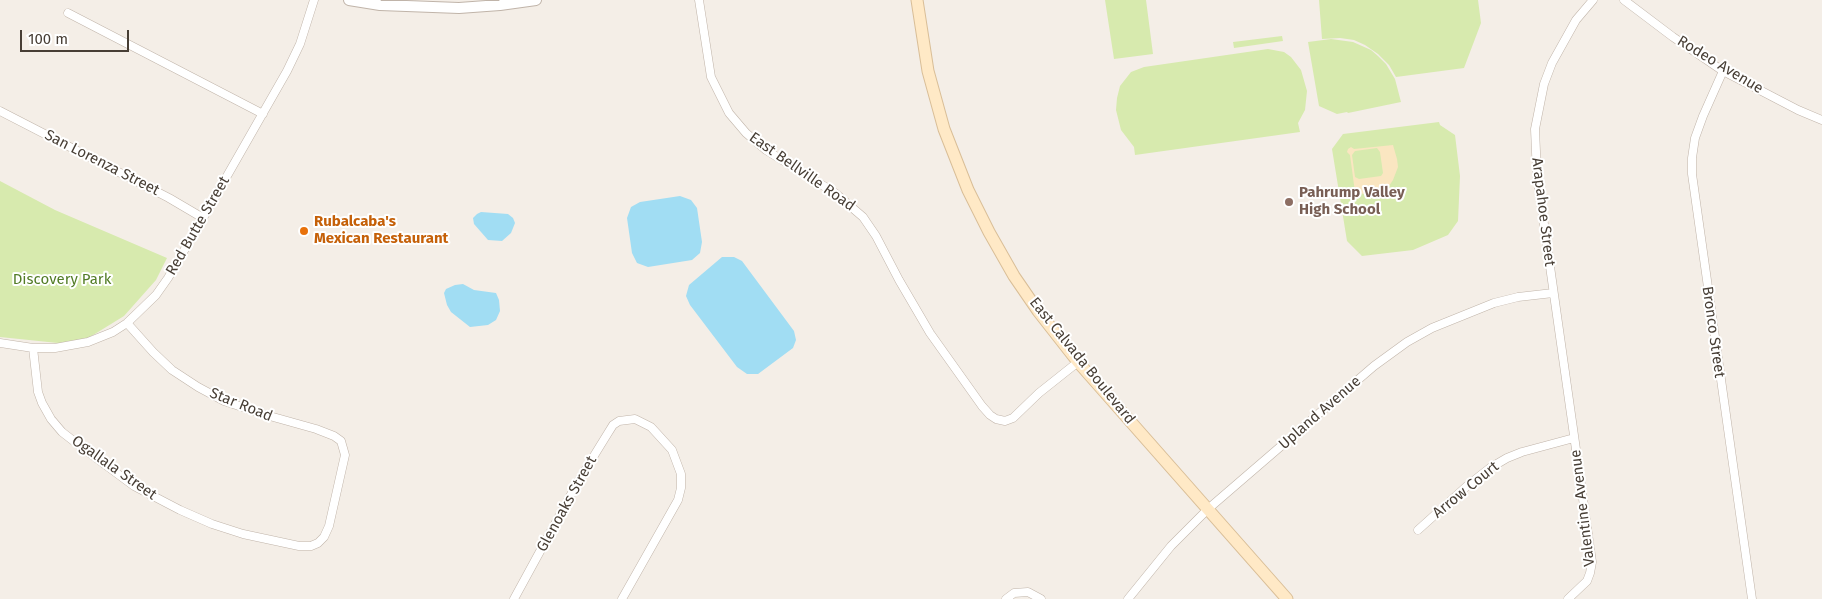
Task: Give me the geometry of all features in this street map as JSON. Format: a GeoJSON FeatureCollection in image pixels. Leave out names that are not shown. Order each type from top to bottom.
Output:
{"type":"FeatureCollection","features":[{"type":"Feature","properties":{"kind":"main road","name":"East Calvada Boulevard"},"geometry":{"type":"LineString","coordinates":[[917,0],[928,71],[944,129],[968,190],[1014,276],[1038,311],[1078,362],[1287,599]]}},
{"type":"Feature","properties":{"kind":"street","name":"Red Butte Street"},"geometry":{"type":"LineString","coordinates":[[0,343],[33,348],[61,348],[88,342],[128,323],[156,295],[168,278],[264,114],[300,44],[314,0]]}},
{"type":"Feature","properties":{"kind":"street"},"geometry":{"type":"LineString","coordinates":[[349,0],[380,5],[459,8],[536,0]]}},
{"type":"Feature","properties":{"kind":"street","name":"East Bellville Road"},"geometry":{"type":"LineString","coordinates":[[699,0],[711,77],[729,113],[766,150],[835,193],[863,216],[930,333],[990,415],[1005,421],[1013,418],[1031,400],[1078,362]]}},
{"type":"Feature","properties":{"kind":"street","name":"Arapahoe Street"},"geometry":{"type":"LineString","coordinates":[[1574,438],[1537,175],[1535,129],[1542,93],[1552,62],[1568,33],[1593,0]]}},
{"type":"Feature","properties":{"kind":"street","name":"Rodeo Avenue"},"geometry":{"type":"LineString","coordinates":[[1624,0],[1657,26],[1723,70],[1798,110],[1822,120]]}},
{"type":"Feature","properties":{"kind":"street"},"geometry":{"type":"LineString","coordinates":[[68,13],[264,114]]}},
{"type":"Feature","properties":{"kind":"street","name":"Bronco Street"},"geometry":{"type":"LineString","coordinates":[[1723,70],[1695,138],[1692,174],[1752,599]]}},
{"type":"Feature","properties":{"kind":"street","name":"San Lorenza Street"},"geometry":{"type":"LineString","coordinates":[[0,111],[169,198],[203,218]]}},
{"type":"Feature","properties":{"kind":"street","name":"Upland Avenue"},"geometry":{"type":"LineString","coordinates":[[1128,599],[1171,546],[1208,509],[1374,366],[1407,342],[1440,324],[1494,303],[1518,297],[1554,293]]}},
{"type":"Feature","properties":{"kind":"street","name":"Star Road"},"geometry":{"type":"LineString","coordinates":[[128,323],[172,370],[198,387],[224,400],[334,436],[341,441],[344,446],[345,456],[329,526],[324,537],[318,543],[311,546]]}},
{"type":"Feature","properties":{"kind":"street","name":"Ogallala Street"},"geometry":{"type":"LineString","coordinates":[[33,348],[38,392],[51,419],[62,432],[134,486],[212,524],[283,544],[311,546]]}},
{"type":"Feature","properties":{"kind":"street","name":"Glenoaks Street"},"geometry":{"type":"LineString","coordinates":[[514,599],[579,480],[613,425],[628,419],[640,420],[651,427],[667,444],[677,461],[681,474],[681,488],[678,500],[622,599]]}},
{"type":"Feature","properties":{"kind":"street","name":"Arrow Court"},"geometry":{"type":"LineString","coordinates":[[1418,530],[1467,486],[1496,465],[1522,452],[1574,438]]}},
{"type":"Feature","properties":{"kind":"street","name":"Valentine Avenue"},"geometry":{"type":"LineString","coordinates":[[1568,599],[1587,580],[1592,562],[1574,438]]}},
{"type":"Feature","properties":{"kind":"street"},"geometry":{"type":"LineString","coordinates":[[1006,599],[1014,593],[1028,592],[1041,599]]}},
{"type":"Feature","properties":{"kind":"green space"},"geometry":{"type":"Polygon","coordinates":[[[1105,0],[1146,0],[1153,54],[1114,59],[1105,0]]]}},
{"type":"Feature","properties":{"kind":"green space"},"geometry":{"type":"Polygon","coordinates":[[[1319,0],[1478,0],[1481,23],[1464,68],[1396,77],[1389,65],[1365,45],[1354,40],[1340,38],[1322,39],[1319,0]]]}},
{"type":"Feature","properties":{"kind":"green space"},"geometry":{"type":"Polygon","coordinates":[[[1282,36],[1283,41],[1234,48],[1233,42],[1282,36]]]}},
{"type":"Feature","properties":{"kind":"green space"},"geometry":{"type":"Polygon","coordinates":[[[1331,39],[1353,42],[1371,50],[1378,56],[1386,64],[1395,79],[1401,102],[1337,114],[1319,106],[1308,42],[1331,39]]]}},
{"type":"Feature","properties":{"kind":"green space"},"geometry":{"type":"Polygon","coordinates":[[[1268,49],[1284,52],[1291,57],[1301,70],[1307,91],[1305,110],[1298,123],[1300,132],[1135,155],[1134,147],[1121,130],[1116,110],[1120,86],[1131,72],[1144,67],[1268,49]]]}},
{"type":"Feature","properties":{"kind":"green space"},"geometry":{"type":"Polygon","coordinates":[[[1439,122],[1440,125],[1455,135],[1460,176],[1458,221],[1448,235],[1413,250],[1362,256],[1347,241],[1332,149],[1343,134],[1439,122]]]}},
{"type":"Feature","properties":{"kind":"green space","name":"Discovery Park"},"geometry":{"type":"Polygon","coordinates":[[[0,181],[55,210],[167,258],[156,280],[124,316],[77,345],[0,337],[0,181]]]}},
{"type":"Feature","properties":{"kind":"sand"},"geometry":{"type":"Polygon","coordinates":[[[1393,145],[1398,167],[1389,186],[1376,193],[1364,194],[1355,192],[1350,155],[1347,152],[1351,147],[1354,149],[1393,145]],[[1377,148],[1355,151],[1352,155],[1355,177],[1359,179],[1381,176],[1383,173],[1380,152],[1377,148]]]}},
{"type":"Feature","properties":{"kind":"water"},"geometry":{"type":"Polygon","coordinates":[[[680,196],[691,200],[697,208],[702,242],[700,253],[692,260],[648,267],[637,263],[632,253],[627,218],[631,207],[640,202],[680,196]]]}},
{"type":"Feature","properties":{"kind":"water"},"geometry":{"type":"Polygon","coordinates":[[[481,212],[508,214],[515,223],[511,233],[502,241],[488,240],[474,224],[473,218],[481,212]]]}},
{"type":"Feature","properties":{"kind":"water"},"geometry":{"type":"Polygon","coordinates":[[[722,257],[734,257],[742,261],[794,331],[796,340],[793,348],[758,374],[747,374],[737,367],[690,305],[686,296],[689,285],[722,257]]]}},
{"type":"Feature","properties":{"kind":"water"},"geometry":{"type":"Polygon","coordinates":[[[463,284],[474,290],[496,293],[500,311],[496,320],[488,325],[470,327],[451,312],[444,293],[446,289],[463,284]]]}},
{"type":"Feature","properties":{"kind":"place","name":"Pahrump Valley High School"},"geometry":{"type":"Point","coordinates":[1289,202]}},
{"type":"Feature","properties":{"kind":"place","name":"Rubalcaba's Mexican Restaurant"},"geometry":{"type":"Point","coordinates":[304,231]}}]}
